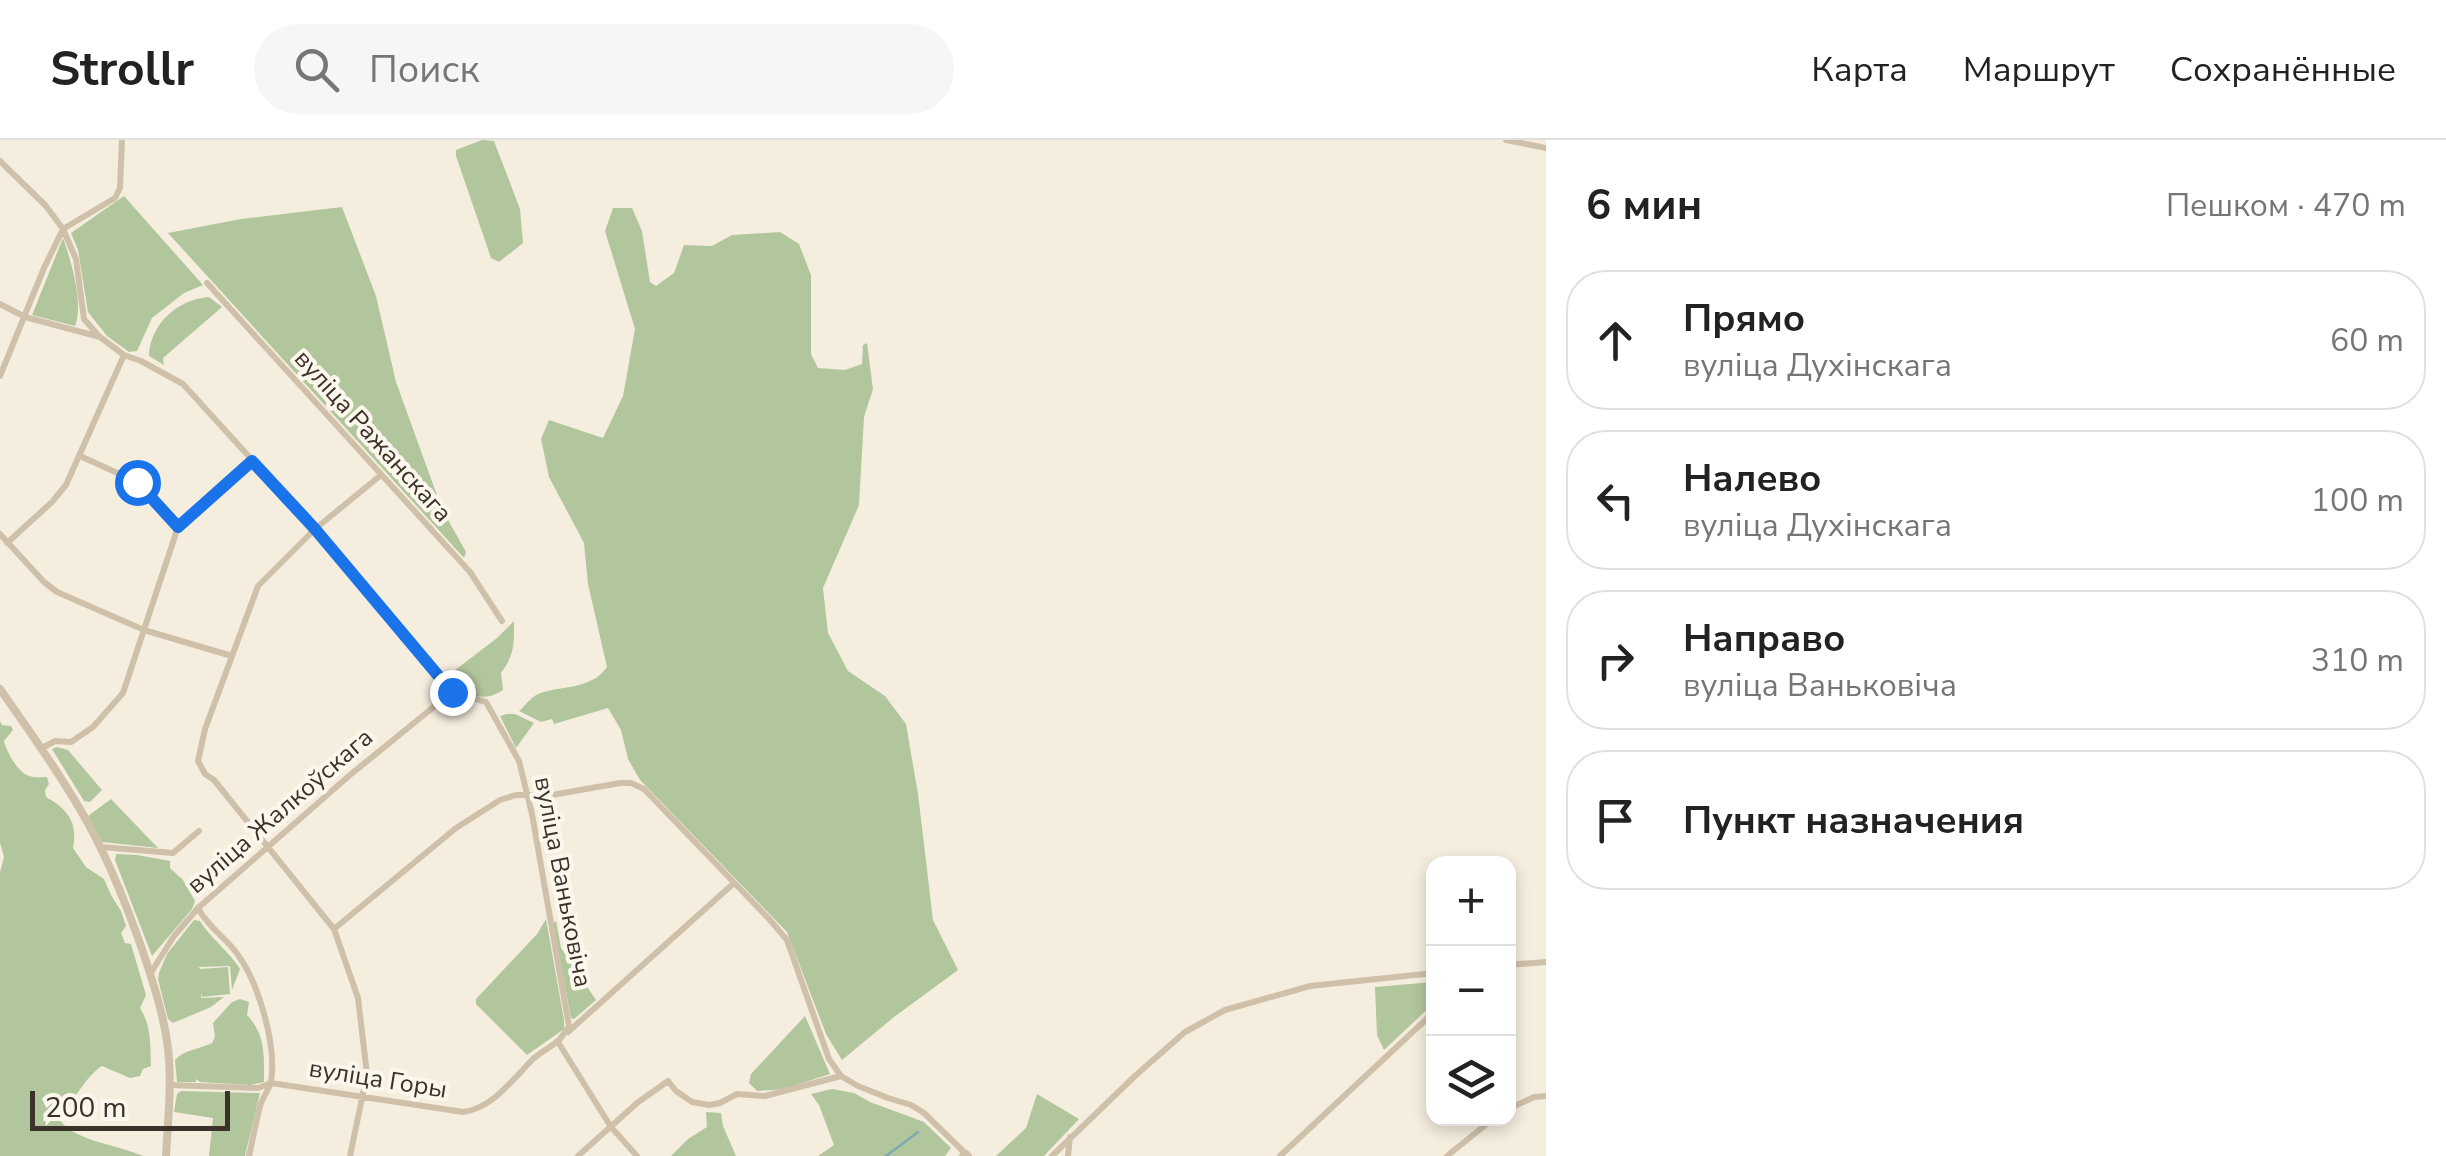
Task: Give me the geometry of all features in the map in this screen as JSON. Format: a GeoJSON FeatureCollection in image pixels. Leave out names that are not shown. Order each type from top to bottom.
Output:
{"type":"FeatureCollection","features":[{"type":"Feature","properties":{"kind":"street"},"geometry":{"type":"LineString","coordinates":[[0,376],[63,229],[115,198],[120,188],[122,140]]}},
{"type":"Feature","properties":{"kind":"street"},"geometry":{"type":"LineString","coordinates":[[1506,140],[1546,148]]}},
{"type":"Feature","properties":{"kind":"street"},"geometry":{"type":"LineString","coordinates":[[0,161],[46,206],[63,229],[76,259],[84,319],[100,337]]}},
{"type":"Feature","properties":{"kind":"street","name":"вуліца Ражанскага"},"geometry":{"type":"LineString","coordinates":[[207,283],[470,572],[502,621]]}},
{"type":"Feature","properties":{"kind":"street","name":"вуліца Ваньковіча"},"geometry":{"type":"LineString","coordinates":[[0,304],[25,317],[100,337],[124,355],[183,384],[315,529],[452,692],[486,702],[519,761],[532,814],[570,1026],[558,1042]]}},
{"type":"Feature","properties":{"kind":"street"},"geometry":{"type":"LineString","coordinates":[[7,542],[66,485],[124,355]]}},
{"type":"Feature","properties":{"kind":"street"},"geometry":{"type":"LineString","coordinates":[[80,456],[137,482],[178,527]]}},
{"type":"Feature","properties":{"kind":"street"},"geometry":{"type":"LineString","coordinates":[[42,748],[55,741],[71,742],[93,727],[123,693],[178,527],[252,461]]}},
{"type":"Feature","properties":{"kind":"street"},"geometry":{"type":"LineString","coordinates":[[350,1156],[366,1074],[358,998],[334,929],[214,780],[205,774],[198,760],[204,728],[258,586],[315,529],[381,475]]}},
{"type":"Feature","properties":{"kind":"street"},"geometry":{"type":"LineString","coordinates":[[0,534],[56,592],[144,630],[232,656]]}},
{"type":"Feature","properties":{"kind":"street"},"geometry":{"type":"LineString","coordinates":[[0,689],[83,813],[127,906],[168,1046],[166,1156]]}},
{"type":"Feature","properties":{"kind":"street","name":"вуліца Жалкоўскага"},"geometry":{"type":"LineString","coordinates":[[150,974],[198,908],[364,762],[452,692]]}},
{"type":"Feature","properties":{"kind":"street"},"geometry":{"type":"LineString","coordinates":[[334,929],[456,828],[500,800],[631,783],[644,789],[786,940],[829,1059],[842,1076],[924,1113],[965,1155]]}},
{"type":"Feature","properties":{"kind":"street"},"geometry":{"type":"LineString","coordinates":[[101,847],[173,853],[199,832]]}},
{"type":"Feature","properties":{"kind":"street","name":"вуліца Горы"},"geometry":{"type":"LineString","coordinates":[[170,1085],[258,1088],[270,1083],[463,1112],[478,1110],[734,883]]}},
{"type":"Feature","properties":{"kind":"street"},"geometry":{"type":"LineString","coordinates":[[198,908],[206,924],[238,954],[265,1018],[270,1083],[261,1102],[249,1156]]}},
{"type":"Feature","properties":{"kind":"street"},"geometry":{"type":"LineString","coordinates":[[1516,965],[1546,962]]}},
{"type":"Feature","properties":{"kind":"street"},"geometry":{"type":"LineString","coordinates":[[1052,1156],[1185,1032],[1225,1010],[1310,986],[1426,974]]}},
{"type":"Feature","properties":{"kind":"street"},"geometry":{"type":"LineString","coordinates":[[1280,1156],[1426,1019]]}},
{"type":"Feature","properties":{"kind":"street"},"geometry":{"type":"LineString","coordinates":[[558,1042],[611,1127],[638,1156]]}},
{"type":"Feature","properties":{"kind":"street"},"geometry":{"type":"LineString","coordinates":[[578,1156],[668,1081],[692,1102],[708,1105],[737,1094],[765,1096],[842,1076]]}},
{"type":"Feature","properties":{"kind":"street"},"geometry":{"type":"LineString","coordinates":[[1516,1106],[1546,1096]]}},
{"type":"Feature","properties":{"kind":"street"},"geometry":{"type":"LineString","coordinates":[[1447,1156],[1484,1126]]}},
{"type":"Feature","properties":{"kind":"street"},"geometry":{"type":"LineString","coordinates":[[1068,1156],[1071,1136]]}},
{"type":"Feature","properties":{"kind":"green space"},"geometry":{"type":"Polygon","coordinates":[[[482,140],[494,141],[520,209],[523,243],[499,262],[491,258],[456,156],[456,150],[482,140]]]}},
{"type":"Feature","properties":{"kind":"green space"},"geometry":{"type":"Polygon","coordinates":[[[124,196],[203,285],[184,293],[152,318],[137,351],[129,352],[107,336],[88,312],[78,250],[71,233],[124,196]]]}},
{"type":"Feature","properties":{"kind":"green space"},"geometry":{"type":"Polygon","coordinates":[[[342,207],[376,296],[396,382],[442,509],[466,552],[464,558],[168,233],[241,219],[342,207]]]}},
{"type":"Feature","properties":{"kind":"green space"},"geometry":{"type":"Polygon","coordinates":[[[613,208],[632,208],[642,231],[650,282],[656,286],[674,273],[684,245],[712,246],[732,235],[780,232],[799,244],[811,275],[811,354],[818,368],[845,370],[862,364],[863,345],[867,343],[873,389],[864,417],[859,505],[823,588],[828,633],[848,671],[885,696],[906,724],[933,920],[958,970],[842,1060],[826,1034],[787,932],[640,780],[608,708],[554,724],[552,719],[541,722],[519,711],[538,694],[583,684],[607,667],[588,584],[584,543],[549,477],[541,439],[549,420],[603,438],[623,396],[635,329],[605,231],[613,208]]]}},
{"type":"Feature","properties":{"kind":"green space"},"geometry":{"type":"Polygon","coordinates":[[[63,238],[77,295],[75,326],[32,315],[63,238]]]}},
{"type":"Feature","properties":{"kind":"green space"},"geometry":{"type":"Polygon","coordinates":[[[209,297],[222,307],[163,358],[164,365],[149,356],[154,334],[168,315],[187,303],[209,297]]]}},
{"type":"Feature","properties":{"kind":"green space"},"geometry":{"type":"Polygon","coordinates":[[[514,621],[513,648],[501,673],[503,690],[480,697],[446,677],[497,638],[514,621]]]}},
{"type":"Feature","properties":{"kind":"green space"},"geometry":{"type":"Polygon","coordinates":[[[507,714],[534,723],[516,748],[500,716],[507,714]]]}},
{"type":"Feature","properties":{"kind":"green space"},"geometry":{"type":"Polygon","coordinates":[[[0,721],[13,730],[4,741],[14,762],[29,776],[47,777],[46,797],[70,818],[73,848],[86,867],[104,879],[121,911],[126,926],[121,933],[125,943],[131,944],[146,995],[140,1008],[148,1029],[151,1066],[143,1069],[140,1076],[130,1078],[102,1066],[85,1083],[61,1121],[86,1138],[143,1156],[0,1156],[0,872],[4,857],[0,843],[0,721]]]}},
{"type":"Feature","properties":{"kind":"green space"},"geometry":{"type":"Polygon","coordinates":[[[52,749],[68,750],[102,790],[90,802],[84,801],[52,749]]]}},
{"type":"Feature","properties":{"kind":"green space"},"geometry":{"type":"Polygon","coordinates":[[[111,799],[158,848],[102,842],[88,816],[111,799]]]}},
{"type":"Feature","properties":{"kind":"green space"},"geometry":{"type":"Polygon","coordinates":[[[116,854],[170,861],[170,868],[183,880],[195,901],[152,956],[115,860],[116,854]]]}},
{"type":"Feature","properties":{"kind":"green space"},"geometry":{"type":"Polygon","coordinates":[[[546,919],[564,1029],[527,1055],[476,1004],[476,999],[537,934],[546,919]]]}},
{"type":"Feature","properties":{"kind":"green space"},"geometry":{"type":"Polygon","coordinates":[[[194,920],[200,921],[240,969],[232,990],[230,966],[199,967],[228,967],[230,994],[202,997],[201,993],[201,998],[224,997],[211,1007],[173,1023],[168,1019],[159,973],[167,954],[194,920]]]}},
{"type":"Feature","properties":{"kind":"green space"},"geometry":{"type":"Polygon","coordinates":[[[556,921],[561,948],[596,1000],[574,1019],[553,923],[556,921]]]}},
{"type":"Feature","properties":{"kind":"green space"},"geometry":{"type":"Polygon","coordinates":[[[1426,983],[1426,1011],[1384,1050],[1377,1035],[1375,987],[1426,983]]]}},
{"type":"Feature","properties":{"kind":"green space"},"geometry":{"type":"Polygon","coordinates":[[[232,1002],[249,1002],[247,1015],[261,1038],[264,1082],[177,1082],[175,1060],[212,1043],[213,1023],[232,1002]]]}},
{"type":"Feature","properties":{"kind":"green space"},"geometry":{"type":"Polygon","coordinates":[[[805,1016],[830,1074],[784,1089],[757,1091],[749,1083],[751,1074],[805,1016]]]}},
{"type":"Feature","properties":{"kind":"green space"},"geometry":{"type":"Polygon","coordinates":[[[832,1089],[854,1093],[924,1122],[951,1148],[945,1156],[818,1156],[834,1145],[811,1094],[832,1089]]]}},
{"type":"Feature","properties":{"kind":"green space"},"geometry":{"type":"Polygon","coordinates":[[[181,1091],[260,1093],[245,1156],[209,1156],[213,1118],[174,1112],[181,1091]]]}},
{"type":"Feature","properties":{"kind":"green space"},"geometry":{"type":"Polygon","coordinates":[[[1037,1094],[1079,1119],[1044,1156],[996,1156],[1026,1128],[1037,1094]]]}},
{"type":"Feature","properties":{"kind":"green space"},"geometry":{"type":"Polygon","coordinates":[[[706,1112],[721,1113],[736,1156],[671,1156],[707,1127],[706,1112]]]}},
{"type":"Feature","properties":{"kind":"waterway"},"geometry":{"type":"LineString","coordinates":[[886,1156],[918,1132]]}},
{"type":"Feature","properties":{"kind":"route"},"geometry":{"type":"LineString","coordinates":[[137,482],[178,527],[252,461],[315,529],[452,692]]}}]}
